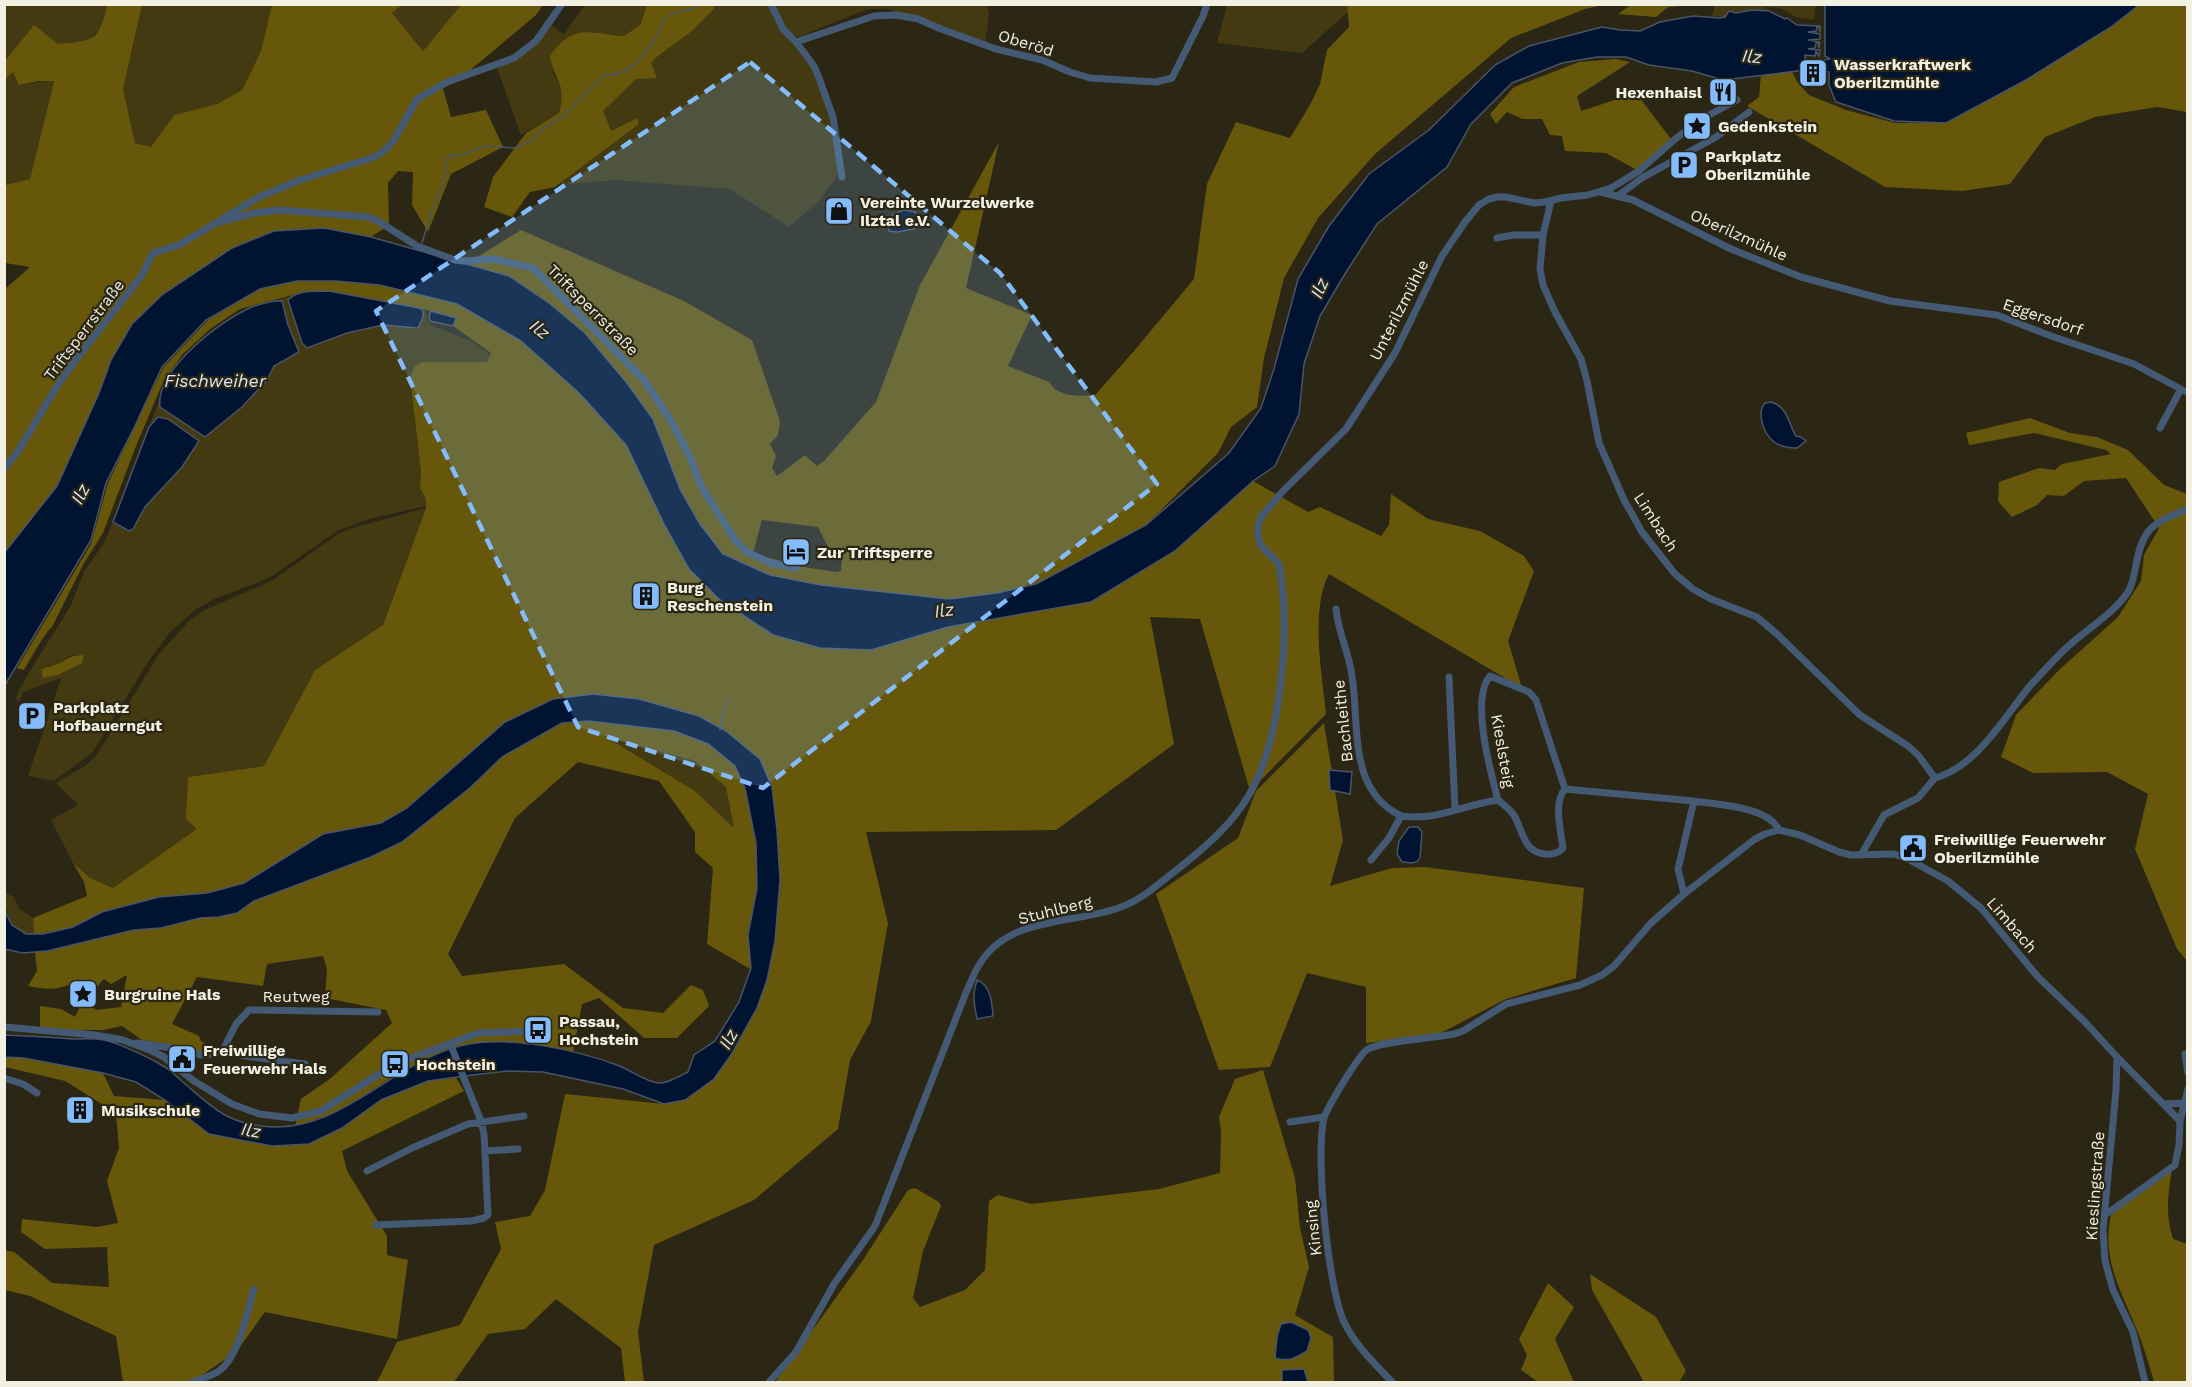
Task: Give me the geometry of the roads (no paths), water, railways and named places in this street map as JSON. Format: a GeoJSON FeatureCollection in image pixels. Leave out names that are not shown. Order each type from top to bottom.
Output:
{"type":"FeatureCollection","features":[{"type":"Feature","properties":{"kind":"street"},"geometry":{"type":"LineString","coordinates":[[216,222],[259,197],[300,180],[375,157],[386,150],[394,140],[417,99],[447,82],[514,58],[536,41],[562,4]]}},
{"type":"Feature","properties":{"kind":"street"},"geometry":{"type":"LineString","coordinates":[[771,4],[783,29],[814,66],[833,117],[842,177]]}},
{"type":"Feature","properties":{"kind":"street","name":"Oberöd"},"geometry":{"type":"LineString","coordinates":[[796,42],[874,16],[907,16],[996,49],[1042,60],[1090,78],[1156,82],[1172,78],[1207,4]]}},
{"type":"Feature","properties":{"kind":"street"},"geometry":{"type":"LineString","coordinates":[[1600,192],[1639,171],[1700,120],[1737,100]]}},
{"type":"Feature","properties":{"kind":"street"},"geometry":{"type":"LineString","coordinates":[[1619,195],[1642,178],[1716,137],[1749,112]]}},
{"type":"Feature","properties":{"kind":"street","name":"Oberilzmühle"},"geometry":{"type":"LineString","coordinates":[[1600,192],[1633,200],[1731,249],[1801,277],[1852,292]]}},
{"type":"Feature","properties":{"kind":"street","name":"Unterilzmühle"},"geometry":{"type":"LineString","coordinates":[[1260,519],[1283,491],[1346,429],[1395,353],[1442,256],[1479,205],[1497,197],[1534,202],[1600,192]]}},
{"type":"Feature","properties":{"kind":"street"},"geometry":{"type":"LineString","coordinates":[[1497,238],[1514,235],[1543,235],[1551,201]]}},
{"type":"Feature","properties":{"kind":"street","name":"Triftsperrstraße"},"geometry":{"type":"LineString","coordinates":[[4,469],[19,450],[55,389],[138,280],[153,253],[179,245],[216,222],[254,213],[280,210],[368,217],[417,246],[455,260],[494,259],[533,268],[644,380],[671,421],[689,454],[702,488],[735,540],[747,552],[771,563],[796,568]]}},
{"type":"Feature","properties":{"kind":"street","name":"Limbach"},"geometry":{"type":"LineString","coordinates":[[1543,235],[1540,269],[1543,285],[1581,359],[1599,442],[1616,482],[1642,532],[1660,557],[1694,589],[1757,616],[1860,715],[1918,755],[1935,778]]}},
{"type":"Feature","properties":{"kind":"street","name":"Eggersdorf"},"geometry":{"type":"LineString","coordinates":[[1852,292],[1910,305],[1997,315],[2134,364],[2184,391],[2160,428]]}},
{"type":"Feature","properties":{"kind":"street"},"geometry":{"type":"LineString","coordinates":[[1861,855],[1884,815],[1918,798],[1935,778],[1942,777],[1978,752],[2056,658],[2120,601],[2130,587],[2141,543],[2152,526],[2168,516],[2187,509]]}},
{"type":"Feature","properties":{"kind":"street","name":"Stuhlberg"},"geometry":{"type":"LineString","coordinates":[[769,1383],[796,1352],[829,1292],[875,1226],[979,964],[999,942],[1026,928],[1089,916],[1120,908],[1134,901],[1197,855],[1232,820],[1250,794],[1264,763],[1275,721],[1284,640],[1279,564],[1261,546],[1257,531],[1260,519]]}},
{"type":"Feature","properties":{"kind":"street","name":"Bachleithe"},"geometry":{"type":"LineString","coordinates":[[1336,609],[1338,626],[1352,674],[1360,760],[1365,780],[1384,806],[1401,816]]}},
{"type":"Feature","properties":{"kind":"street","name":"Kieslsteig"},"geometry":{"type":"LineString","coordinates":[[1498,800],[1485,743],[1482,709],[1485,682],[1490,676],[1529,692],[1536,700],[1565,789]]}},
{"type":"Feature","properties":{"kind":"street"},"geometry":{"type":"LineString","coordinates":[[1449,677],[1455,810]]}},
{"type":"Feature","properties":{"kind":"street"},"geometry":{"type":"LineString","coordinates":[[1371,860],[1389,838],[1401,816],[1428,817],[1478,803],[1498,800],[1515,816],[1522,835],[1534,851],[1557,853],[1563,848],[1560,806],[1565,789],[1694,801],[1755,812],[1773,820],[1779,830],[1755,839],[1684,894],[1678,869],[1694,801]]}},
{"type":"Feature","properties":{"kind":"street","name":"Limbach"},"geometry":{"type":"LineString","coordinates":[[1779,830],[1800,835],[1839,852],[1861,855],[1894,854],[1948,881],[1969,897],[1992,920],[2038,977],[2085,1022],[2180,1121]]}},
{"type":"Feature","properties":{"kind":"street","name":"Kinsing"},"geometry":{"type":"LineString","coordinates":[[1392,1383],[1358,1344],[1344,1322],[1335,1294],[1323,1193],[1321,1147],[1324,1117],[1358,1060],[1368,1049],[1454,1034],[1463,1031],[1506,1004],[1589,982],[1614,966],[1651,922],[1684,894]]}},
{"type":"Feature","properties":{"kind":"street","name":"Reutweg"},"geometry":{"type":"LineString","coordinates":[[223,1050],[236,1024],[249,1010],[378,1012]]}},
{"type":"Feature","properties":{"kind":"street"},"geometry":{"type":"LineString","coordinates":[[4,1027],[95,1035],[131,1043],[157,1044],[200,1055],[214,1054],[223,1050],[245,1056],[305,1064]]}},
{"type":"Feature","properties":{"kind":"street"},"geometry":{"type":"LineString","coordinates":[[131,1043],[164,1058],[226,1102],[259,1114],[292,1118],[321,1111],[395,1064],[451,1046],[478,1033],[538,1030]]}},
{"type":"Feature","properties":{"kind":"street"},"geometry":{"type":"LineString","coordinates":[[376,1225],[471,1221],[488,1215],[481,1121],[451,1046]]}},
{"type":"Feature","properties":{"kind":"street"},"geometry":{"type":"LineString","coordinates":[[2185,1054],[2187,1073]]}},
{"type":"Feature","properties":{"kind":"street","name":"Kieslingstraße"},"geometry":{"type":"LineString","coordinates":[[2117,1057],[2103,1230],[2105,1261],[2113,1290],[2133,1332],[2145,1383]]}},
{"type":"Feature","properties":{"kind":"street"},"geometry":{"type":"LineString","coordinates":[[4,1078],[23,1084],[38,1093]]}},
{"type":"Feature","properties":{"kind":"street"},"geometry":{"type":"LineString","coordinates":[[2105,1215],[2175,1165],[2180,1121],[2187,1089]]}},
{"type":"Feature","properties":{"kind":"street"},"geometry":{"type":"LineString","coordinates":[[2165,1104],[2185,1103]]}},
{"type":"Feature","properties":{"kind":"street"},"geometry":{"type":"LineString","coordinates":[[367,1171],[452,1129],[481,1121],[524,1116]]}},
{"type":"Feature","properties":{"kind":"street"},"geometry":{"type":"LineString","coordinates":[[1290,1122],[1324,1117]]}},
{"type":"Feature","properties":{"kind":"street"},"geometry":{"type":"LineString","coordinates":[[484,1152],[518,1149]]}},
{"type":"Feature","properties":{"kind":"street"},"geometry":{"type":"LineString","coordinates":[[193,1383],[218,1371],[228,1363],[254,1289]]}},
{"type":"Feature","properties":{"kind":"water"},"geometry":{"type":"Polygon","coordinates":[[[1825,4],[2139,5],[2111,27],[2026,80],[1946,123],[1894,121],[1836,102],[1829,85],[1829,72],[1821,70],[1821,61],[1830,59],[1825,56],[1825,4]]]}},
{"type":"Feature","properties":{"kind":"water"},"geometry":{"type":"Polygon","coordinates":[[[1752,10],[1769,11],[1797,25],[1820,26],[1820,32],[1817,27],[1816,31],[1808,32],[1820,34],[1820,39],[1808,40],[1820,42],[1819,48],[1816,43],[1815,48],[1808,49],[1820,50],[1819,56],[1816,51],[1815,56],[1805,55],[1806,70],[1723,80],[1692,71],[1649,65],[1626,57],[1597,57],[1562,63],[1512,83],[1471,124],[1447,167],[1377,224],[1343,277],[1320,316],[1304,364],[1299,414],[1275,466],[1253,481],[1175,551],[1091,602],[948,627],[871,650],[820,648],[773,635],[720,600],[689,569],[664,524],[626,445],[579,393],[521,341],[457,304],[380,285],[335,281],[297,281],[260,289],[206,320],[162,367],[106,483],[91,540],[5,685],[5,552],[57,486],[99,393],[111,360],[132,324],[162,295],[232,248],[274,231],[324,228],[371,237],[509,276],[549,303],[585,333],[627,383],[653,419],[680,489],[700,524],[723,554],[770,575],[821,585],[949,599],[997,593],[1036,584],[1146,525],[1229,453],[1261,408],[1298,279],[1329,226],[1369,174],[1429,130],[1495,65],[1529,46],[1602,27],[1640,31],[1660,22],[1693,16],[1720,18],[1725,17],[1729,11],[1736,13],[1752,10]]]}},
{"type":"Feature","properties":{"kind":"water"},"geometry":{"type":"Polygon","coordinates":[[[904,210],[915,212],[919,222],[914,229],[889,231],[888,222],[893,214],[904,210]]]}},
{"type":"Feature","properties":{"kind":"water","name":"Fischweiher"},"geometry":{"type":"Polygon","coordinates":[[[329,291],[419,308],[423,310],[423,317],[418,328],[383,325],[347,333],[307,348],[302,343],[288,300],[297,294],[329,291]]]}},
{"type":"Feature","properties":{"kind":"water","name":"Fischweiher"},"geometry":{"type":"Polygon","coordinates":[[[282,301],[288,325],[299,352],[274,366],[267,380],[242,407],[205,437],[160,407],[161,393],[168,378],[192,348],[239,314],[255,306],[282,301]]]}},
{"type":"Feature","properties":{"kind":"water"},"geometry":{"type":"Polygon","coordinates":[[[431,311],[456,318],[453,326],[430,321],[431,311]]]}},
{"type":"Feature","properties":{"kind":"water"},"geometry":{"type":"Polygon","coordinates":[[[1765,403],[1777,404],[1784,412],[1796,436],[1806,441],[1797,448],[1779,445],[1767,434],[1762,424],[1761,413],[1765,403]]]}},
{"type":"Feature","properties":{"kind":"water","name":"Fischweiher"},"geometry":{"type":"Polygon","coordinates":[[[158,417],[168,419],[199,441],[182,467],[145,507],[133,529],[129,531],[113,522],[149,427],[158,417]]]}},
{"type":"Feature","properties":{"kind":"water"},"geometry":{"type":"Polygon","coordinates":[[[593,694],[639,699],[699,716],[726,731],[760,759],[772,787],[780,880],[775,941],[767,980],[757,1008],[731,1055],[714,1079],[685,1100],[664,1104],[623,1089],[543,1072],[507,1071],[428,1081],[381,1100],[342,1128],[309,1144],[272,1146],[209,1134],[165,1100],[136,1082],[103,1073],[24,1058],[5,1057],[4,1035],[96,1039],[110,1042],[134,1051],[166,1068],[219,1111],[237,1121],[261,1126],[290,1126],[317,1120],[417,1064],[442,1052],[469,1044],[524,1043],[564,1050],[617,1065],[658,1083],[670,1081],[688,1072],[694,1055],[715,1041],[739,1002],[751,968],[748,935],[757,888],[756,843],[745,788],[735,766],[708,744],[674,731],[588,721],[562,723],[502,757],[471,787],[402,842],[371,857],[254,901],[237,913],[200,918],[161,928],[134,930],[47,951],[22,953],[5,949],[4,910],[12,925],[26,934],[43,934],[73,927],[102,912],[159,897],[207,893],[244,883],[323,834],[381,823],[407,808],[505,722],[553,699],[593,694]]]}},
{"type":"Feature","properties":{"kind":"water"},"geometry":{"type":"Polygon","coordinates":[[[1329,770],[1352,772],[1350,794],[1330,790],[1329,770]]]}},
{"type":"Feature","properties":{"kind":"water"},"geometry":{"type":"Polygon","coordinates":[[[1409,827],[1418,827],[1422,832],[1420,857],[1413,863],[1402,862],[1397,854],[1399,841],[1409,827]]]}},
{"type":"Feature","properties":{"kind":"water"},"geometry":{"type":"Polygon","coordinates":[[[977,980],[982,982],[988,990],[993,1016],[977,1019],[974,990],[977,980]]]}},
{"type":"Feature","properties":{"kind":"water"},"geometry":{"type":"Polygon","coordinates":[[[1291,1322],[1308,1330],[1311,1338],[1307,1351],[1292,1359],[1275,1358],[1281,1324],[1291,1322]]]}},
{"type":"Feature","properties":{"kind":"water"},"geometry":{"type":"Polygon","coordinates":[[[1304,1369],[1308,1382],[1282,1382],[1282,1370],[1304,1369]]]}},
{"type":"Feature","properties":{"kind":"waterway"},"geometry":{"type":"LineString","coordinates":[[422,243],[432,209],[442,187],[447,160],[451,154],[457,156],[487,146],[514,148],[529,142],[543,129],[562,117],[605,74],[622,72],[636,63],[648,50],[663,21],[669,15],[692,9],[699,4]]}},
{"type":"Feature","properties":{"kind":"waterway","name":"Ilz"},"geometry":{"type":"LineString","coordinates":[[1793,62],[1821,67],[1833,64]]}},
{"type":"Feature","properties":{"kind":"waterway"},"geometry":{"type":"LineString","coordinates":[[720,730],[727,698]]}},
{"type":"Feature","properties":{"kind":"place","name":"Wasserkraftwerk Oberilzmühle"},"geometry":{"type":"Point","coordinates":[1813,73]}},
{"type":"Feature","properties":{"kind":"place","name":"Hexenhaisl"},"geometry":{"type":"Point","coordinates":[1723,92]}},
{"type":"Feature","properties":{"kind":"place","name":"Gedenkstein"},"geometry":{"type":"Point","coordinates":[1697,126]}},
{"type":"Feature","properties":{"kind":"place","name":"Parkplatz Oberilzmühle"},"geometry":{"type":"Point","coordinates":[1684,165]}},
{"type":"Feature","properties":{"kind":"place","name":"Vereinte Wurzelwerke Ilztal e.V."},"geometry":{"type":"Point","coordinates":[839,211]}},
{"type":"Feature","properties":{"kind":"place","name":"Zur Triftsperre"},"geometry":{"type":"Point","coordinates":[796,552]}},
{"type":"Feature","properties":{"kind":"place","name":"Burg Reschenstein"},"geometry":{"type":"Point","coordinates":[646,596]}},
{"type":"Feature","properties":{"kind":"place","name":"Parkplatz Hofbauerngut"},"geometry":{"type":"Point","coordinates":[32,716]}},
{"type":"Feature","properties":{"kind":"place","name":"Freiwillige Feuerwehr Oberilzmühle"},"geometry":{"type":"Point","coordinates":[1913,848]}},
{"type":"Feature","properties":{"kind":"place","name":"Burgruine Hals"},"geometry":{"type":"Point","coordinates":[83,994]}},
{"type":"Feature","properties":{"kind":"place","name":"Passau, Hochstein"},"geometry":{"type":"Point","coordinates":[538,1030]}},
{"type":"Feature","properties":{"kind":"place","name":"Freiwillige Feuerwehr Hals"},"geometry":{"type":"Point","coordinates":[182,1059]}},
{"type":"Feature","properties":{"kind":"place","name":"Hochstein"},"geometry":{"type":"Point","coordinates":[395,1064]}},
{"type":"Feature","properties":{"kind":"place","name":"Musikschule"},"geometry":{"type":"Point","coordinates":[80,1110]}}]}
